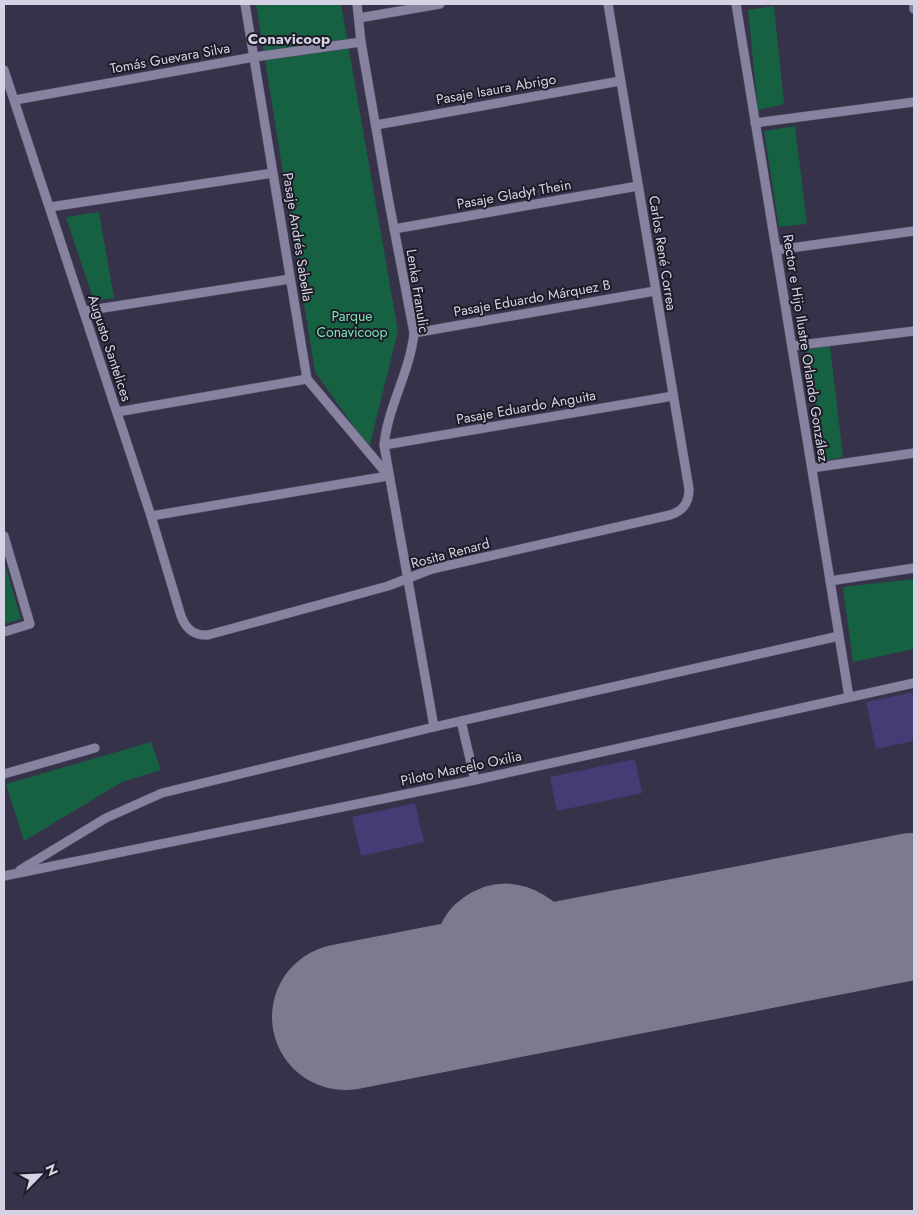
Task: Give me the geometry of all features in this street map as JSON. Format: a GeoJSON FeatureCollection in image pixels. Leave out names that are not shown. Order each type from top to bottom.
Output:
{"type":"FeatureCollection","features":[{"type":"Feature","properties":{"kind":"street","name":"Pasaje Andrés Sabella"},"geometry":{"type":"LineString","coordinates":[[246,4],[307,379]]}},
{"type":"Feature","properties":{"kind":"street","name":"Lenka Franulic"},"geometry":{"type":"LineString","coordinates":[[357,4],[361,42],[414,333],[412,351],[387,419],[384,445],[434,727]]}},
{"type":"Feature","properties":{"kind":"street"},"geometry":{"type":"LineString","coordinates":[[359,18],[440,4]]}},
{"type":"Feature","properties":{"kind":"street","name":"Carlos René Correa"},"geometry":{"type":"LineString","coordinates":[[608,4],[689,489],[685,505]]}},
{"type":"Feature","properties":{"kind":"street","name":"Rector e Hijo Ilustre Orlando González"},"geometry":{"type":"LineString","coordinates":[[736,4],[850,698]]}},
{"type":"Feature","properties":{"kind":"street"},"geometry":{"type":"LineString","coordinates":[[914,4],[914,9]]}},
{"type":"Feature","properties":{"kind":"street","name":"Tomás Guevara Silva"},"geometry":{"type":"LineString","coordinates":[[15,100],[254,57],[361,42]]}},
{"type":"Feature","properties":{"kind":"street","name":"Augusto Santelices"},"geometry":{"type":"LineString","coordinates":[[4,70],[151,516],[181,616],[187,628],[192,632]]}},
{"type":"Feature","properties":{"kind":"street","name":"Pasaje Isaura Abrigo"},"geometry":{"type":"LineString","coordinates":[[376,125],[620,80]]}},
{"type":"Feature","properties":{"kind":"street"},"geometry":{"type":"LineString","coordinates":[[755,123],[914,102]]}},
{"type":"Feature","properties":{"kind":"street"},"geometry":{"type":"LineString","coordinates":[[50,208],[273,173]]}},
{"type":"Feature","properties":{"kind":"street","name":"Pasaje Gladyt Thein"},"geometry":{"type":"LineString","coordinates":[[394,229],[638,186]]}},
{"type":"Feature","properties":{"kind":"street"},"geometry":{"type":"LineString","coordinates":[[776,250],[914,231]]}},
{"type":"Feature","properties":{"kind":"street"},"geometry":{"type":"LineString","coordinates":[[84,310],[290,279]]}},
{"type":"Feature","properties":{"kind":"street","name":"Pasaje Eduardo Márquez B"},"geometry":{"type":"LineString","coordinates":[[414,333],[655,291]]}},
{"type":"Feature","properties":{"kind":"street"},"geometry":{"type":"LineString","coordinates":[[792,346],[914,331]]}},
{"type":"Feature","properties":{"kind":"street"},"geometry":{"type":"LineString","coordinates":[[117,412],[307,379],[388,476]]}},
{"type":"Feature","properties":{"kind":"street","name":"Pasaje Eduardo Anguita"},"geometry":{"type":"LineString","coordinates":[[384,445],[673,396]]}},
{"type":"Feature","properties":{"kind":"street"},"geometry":{"type":"LineString","coordinates":[[812,468],[914,453]]}},
{"type":"Feature","properties":{"kind":"street"},"geometry":{"type":"LineString","coordinates":[[151,516],[388,476]]}},
{"type":"Feature","properties":{"kind":"street","name":"Rosita Renard"},"geometry":{"type":"LineString","coordinates":[[192,632],[208,635],[388,586],[432,569],[670,515],[681,510],[685,505]]}},
{"type":"Feature","properties":{"kind":"street"},"geometry":{"type":"LineString","coordinates":[[4,536],[30,624],[4,632]]}},
{"type":"Feature","properties":{"kind":"street"},"geometry":{"type":"LineString","coordinates":[[830,581],[914,568]]}},
{"type":"Feature","properties":{"kind":"street","name":"Piloto Marcelo Oxilia"},"geometry":{"type":"LineString","coordinates":[[8,876],[106,818],[162,793],[434,727],[839,636]]}},
{"type":"Feature","properties":{"kind":"street","name":"Piloto Marcelo Oxilia"},"geometry":{"type":"LineString","coordinates":[[8,876],[475,780],[914,683]]}},
{"type":"Feature","properties":{"kind":"street"},"geometry":{"type":"LineString","coordinates":[[461,721],[475,780]]}},
{"type":"Feature","properties":{"kind":"street"},"geometry":{"type":"LineString","coordinates":[[4,774],[95,748]]}},
{"type":"Feature","properties":{"kind":"green space","name":"Parque Conavicoop"},"geometry":{"type":"Polygon","coordinates":[[[256,4],[341,4],[398,331],[369,448],[315,372],[256,4]]]}},
{"type":"Feature","properties":{"kind":"green space"},"geometry":{"type":"Polygon","coordinates":[[[774,6],[784,104],[758,110],[748,10],[774,6]]]}},
{"type":"Feature","properties":{"kind":"green space"},"geometry":{"type":"Polygon","coordinates":[[[795,126],[807,224],[779,227],[764,131],[795,126]]]}},
{"type":"Feature","properties":{"kind":"green space"},"geometry":{"type":"Polygon","coordinates":[[[99,212],[114,298],[94,301],[66,217],[99,212]]]}},
{"type":"Feature","properties":{"kind":"green space"},"geometry":{"type":"Polygon","coordinates":[[[830,346],[843,457],[824,461],[806,350],[830,346]]]}},
{"type":"Feature","properties":{"kind":"green space"},"geometry":{"type":"Polygon","coordinates":[[[4,561],[21,619],[4,624],[4,561]]]}},
{"type":"Feature","properties":{"kind":"green space"},"geometry":{"type":"Polygon","coordinates":[[[914,579],[914,649],[853,662],[843,587],[914,579]]]}},
{"type":"Feature","properties":{"kind":"green space"},"geometry":{"type":"Polygon","coordinates":[[[151,742],[161,770],[122,782],[24,841],[6,784],[151,742]]]}},
{"type":"Feature","properties":{"kind":"building"},"geometry":{"type":"Polygon","coordinates":[[[914,692],[914,741],[876,749],[866,702],[914,692]]]}},
{"type":"Feature","properties":{"kind":"building"},"geometry":{"type":"Polygon","coordinates":[[[635,759],[642,793],[557,811],[550,777],[635,759]]]}},
{"type":"Feature","properties":{"kind":"building"},"geometry":{"type":"Polygon","coordinates":[[[415,803],[424,842],[361,856],[352,817],[415,803]]]}},
{"type":"Feature","properties":{"kind":"taxiway"},"geometry":{"type":"LineString","coordinates":[[478,991],[469,974],[464,955],[467,937],[480,922],[498,914],[514,914],[529,920],[561,945],[574,952],[594,960],[615,964]]}},
{"type":"Feature","properties":{"kind":"runway"},"geometry":{"type":"LineString","coordinates":[[345,1017],[914,906]]}},
{"type":"Feature","properties":{"kind":"district","name":"Conavicoop"},"geometry":{"type":"Point","coordinates":[289,39]}}]}
